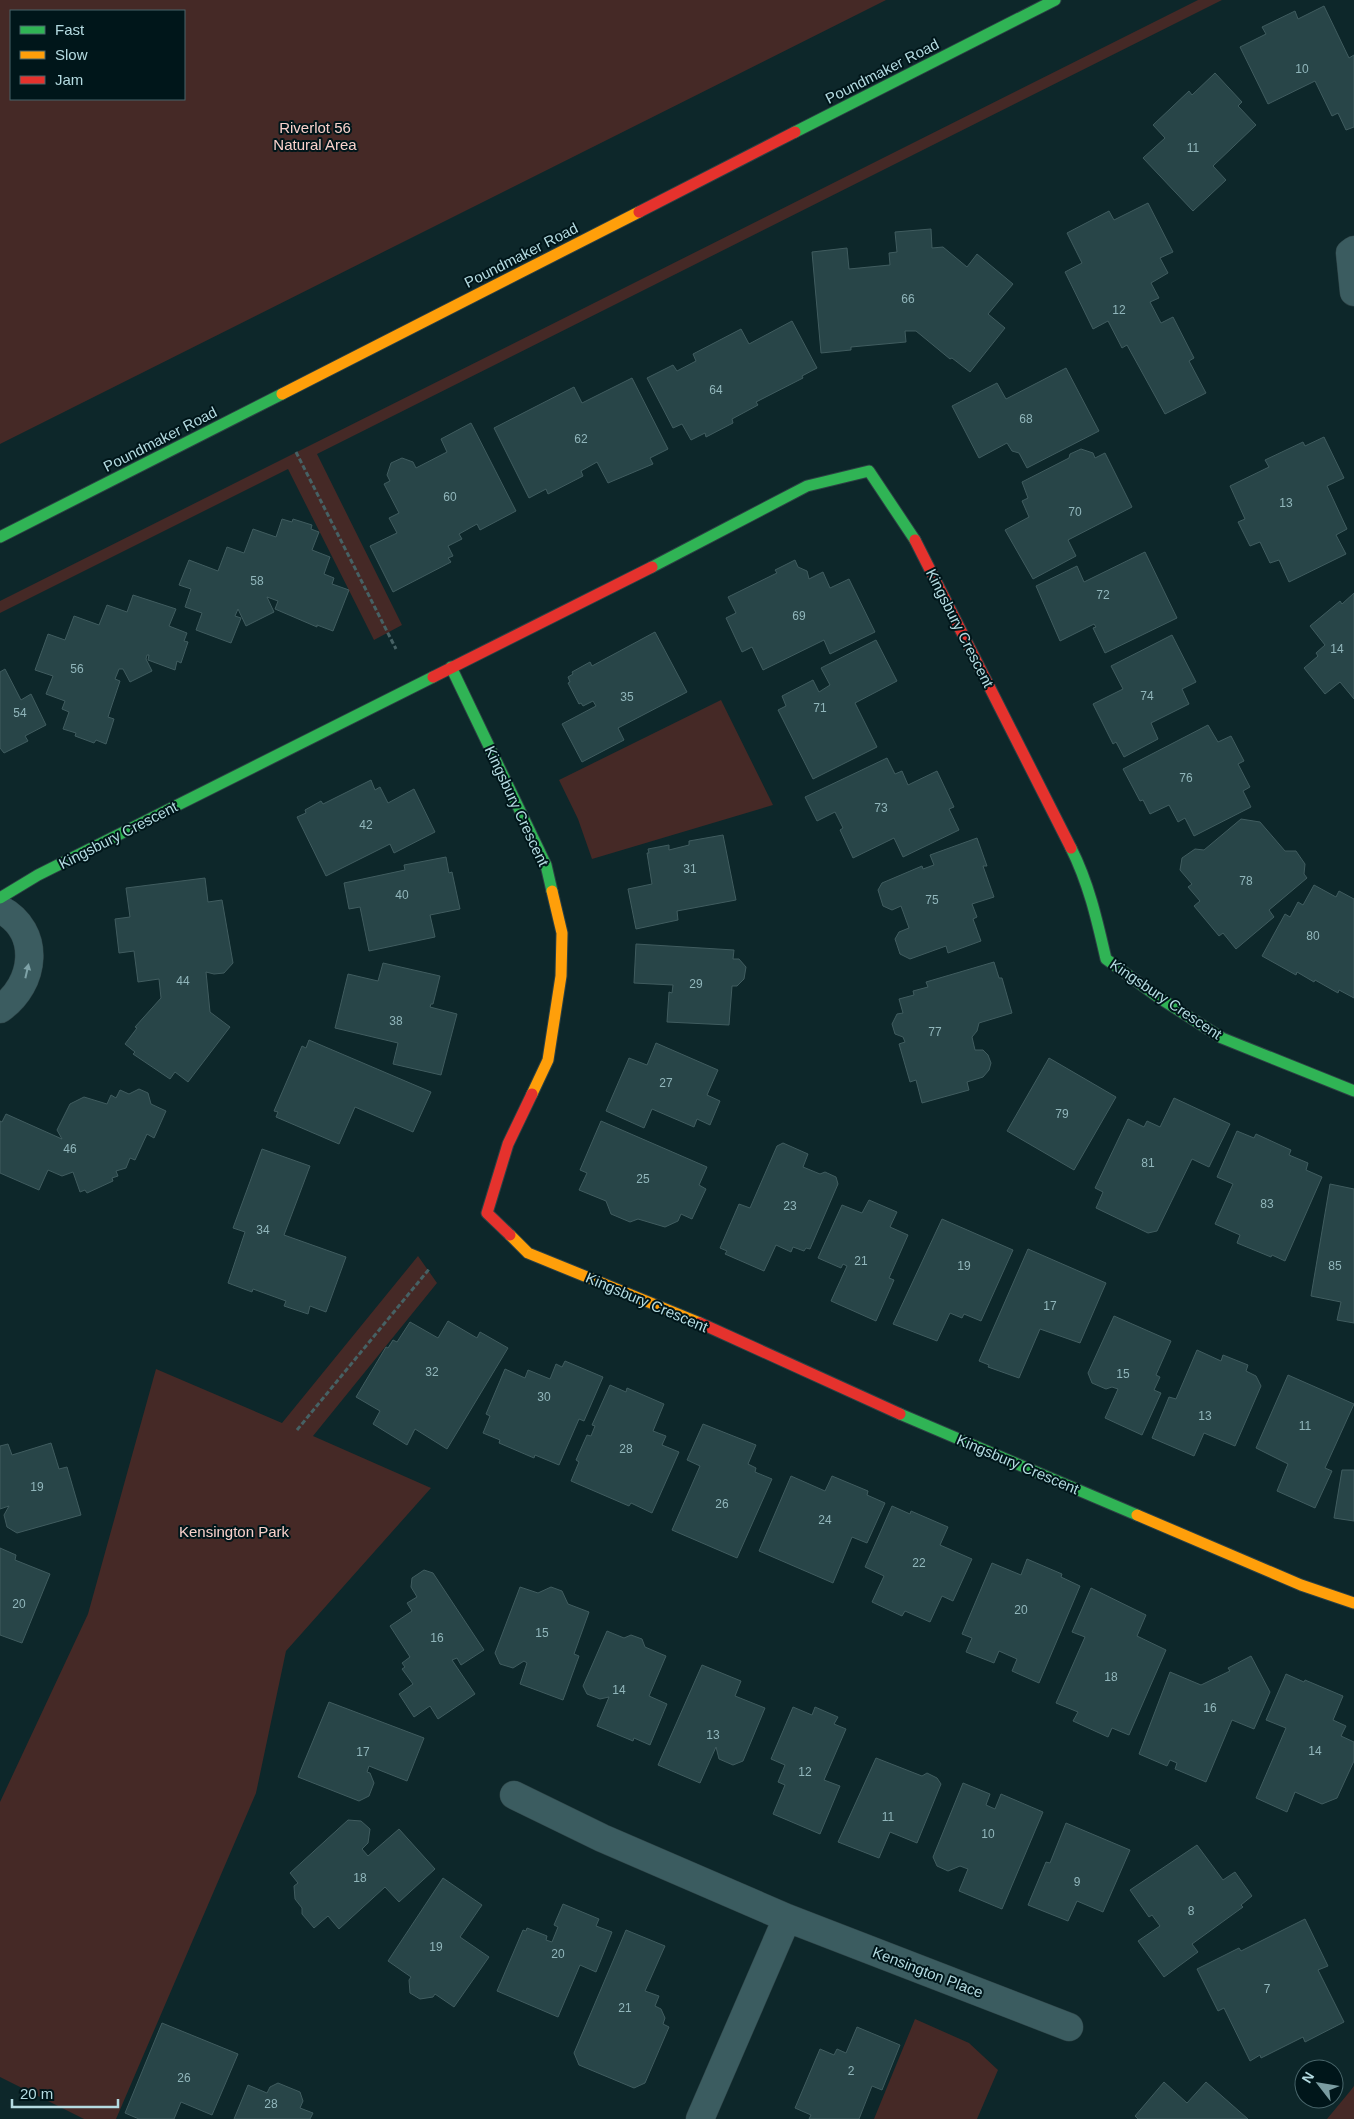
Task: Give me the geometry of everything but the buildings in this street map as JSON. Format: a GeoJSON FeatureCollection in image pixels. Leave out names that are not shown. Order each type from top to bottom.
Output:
{"type":"FeatureCollection","features":[{"type":"Feature","properties":{"kind":"street","name":"Poundmaker Road"},"geometry":{"type":"LineString","coordinates":[[0,537],[1055,0]]}},
{"type":"Feature","properties":{"kind":"street"},"geometry":{"type":"LineString","coordinates":[[1354,250],[1350,253],[1354,292]]}},
{"type":"Feature","properties":{"kind":"street","name":"Kingsbury Crescent"},"geometry":{"type":"LineString","coordinates":[[0,898],[46,871],[749,518],[807,486],[869,471],[920,548],[1082,872],[1095,909],[1106,959],[1158,997],[1222,1038],[1354,1091]]}},
{"type":"Feature","properties":{"kind":"street","name":"Kingsbury Crescent"},"geometry":{"type":"LineString","coordinates":[[451,667],[513,793],[546,866],[562,932],[561,976],[548,1060],[508,1144],[487,1213],[495,1223],[528,1253],[685,1316],[896,1412],[1301,1585],[1354,1603]]}},
{"type":"Feature","properties":{"kind":"street"},"geometry":{"type":"LineString","coordinates":[[0,909],[8,913],[21,928],[28,946],[30,966],[24,984],[12,1000],[0,1009]]}},
{"type":"Feature","properties":{"kind":"street","name":"Kensington Place"},"geometry":{"type":"LineString","coordinates":[[514,1795],[602,1838],[787,1918],[1069,2026]]}},
{"type":"Feature","properties":{"kind":"street"},"geometry":{"type":"LineString","coordinates":[[700,2119],[787,1918]]}},
{"type":"Feature","properties":{"kind":"path"},"geometry":{"type":"LineString","coordinates":[[296,452],[396,649]]}},
{"type":"Feature","properties":{"kind":"path"},"geometry":{"type":"LineString","coordinates":[[297,1430],[430,1268]]}},
{"type":"Feature","properties":{"kind":"green space","name":"Riverlot 56 Natural Area"},"geometry":{"type":"Polygon","coordinates":[[[0,0],[886,0],[0,444],[0,0]]]}},
{"type":"Feature","properties":{"kind":"green space"},"geometry":{"type":"Polygon","coordinates":[[[1198,0],[1222,0],[317,454],[402,625],[374,640],[288,469],[0,613],[0,601],[1198,0]]]}},
{"type":"Feature","properties":{"kind":"green space"},"geometry":{"type":"Polygon","coordinates":[[[721,700],[773,805],[592,859],[578,819],[559,780],[721,700]]]}},
{"type":"Feature","properties":{"kind":"green space","name":"Kensington Park"},"geometry":{"type":"Polygon","coordinates":[[[418,1256],[437,1283],[313,1436],[431,1488],[286,1651],[256,1793],[116,2119],[84,2119],[0,2077],[0,1802],[88,1614],[156,1369],[282,1423],[418,1256]]]}},
{"type":"Feature","properties":{"kind":"green space"},"geometry":{"type":"Polygon","coordinates":[[[915,2019],[969,2043],[998,2070],[977,2119],[874,2119],[915,2019]]]}},
{"type":"Feature","properties":{"kind":"green space"},"geometry":{"type":"Polygon","coordinates":[[[1354,2086],[1354,2119],[1327,2119],[1335,2109],[1344,2109],[1344,2098],[1354,2086]]]}},
{"type":"Feature","properties":{"kind":"traffic: fast"},"geometry":{"type":"LineString","coordinates":[[795,132],[1055,0]]}},
{"type":"Feature","properties":{"kind":"traffic: fast"},"geometry":{"type":"LineString","coordinates":[[0,537],[282,394]]}},
{"type":"Feature","properties":{"kind":"traffic: fast"},"geometry":{"type":"LineString","coordinates":[[652,567],[807,486],[869,471],[915,540]]}},
{"type":"Feature","properties":{"kind":"traffic: fast"},"geometry":{"type":"LineString","coordinates":[[451,667],[546,865],[552,891]]}},
{"type":"Feature","properties":{"kind":"traffic: fast"},"geometry":{"type":"LineString","coordinates":[[0,898],[38,875],[433,677]]}},
{"type":"Feature","properties":{"kind":"traffic: fast"},"geometry":{"type":"LineString","coordinates":[[1071,848],[1088,889],[1106,959],[1158,997],[1222,1038],[1354,1091]]}},
{"type":"Feature","properties":{"kind":"traffic: fast"},"geometry":{"type":"LineString","coordinates":[[900,1414],[1137,1515]]}},
{"type":"Feature","properties":{"kind":"traffic: slow"},"geometry":{"type":"LineString","coordinates":[[282,394],[639,212]]}},
{"type":"Feature","properties":{"kind":"traffic: slow"},"geometry":{"type":"LineString","coordinates":[[532,1094],[548,1060],[561,976],[562,933],[552,891]]}},
{"type":"Feature","properties":{"kind":"traffic: slow"},"geometry":{"type":"LineString","coordinates":[[510,1235],[528,1253],[700,1323]]}},
{"type":"Feature","properties":{"kind":"traffic: slow"},"geometry":{"type":"LineString","coordinates":[[1137,1515],[1301,1585],[1354,1603]]}},
{"type":"Feature","properties":{"kind":"traffic: jam"},"geometry":{"type":"LineString","coordinates":[[639,212],[795,132]]}},
{"type":"Feature","properties":{"kind":"traffic: jam"},"geometry":{"type":"LineString","coordinates":[[915,540],[1071,848]]}},
{"type":"Feature","properties":{"kind":"traffic: jam"},"geometry":{"type":"LineString","coordinates":[[433,677],[652,567]]}},
{"type":"Feature","properties":{"kind":"traffic: jam"},"geometry":{"type":"LineString","coordinates":[[510,1235],[487,1213],[508,1144],[532,1094]]}},
{"type":"Feature","properties":{"kind":"traffic: jam"},"geometry":{"type":"LineString","coordinates":[[700,1323],[900,1414]]}}]}
